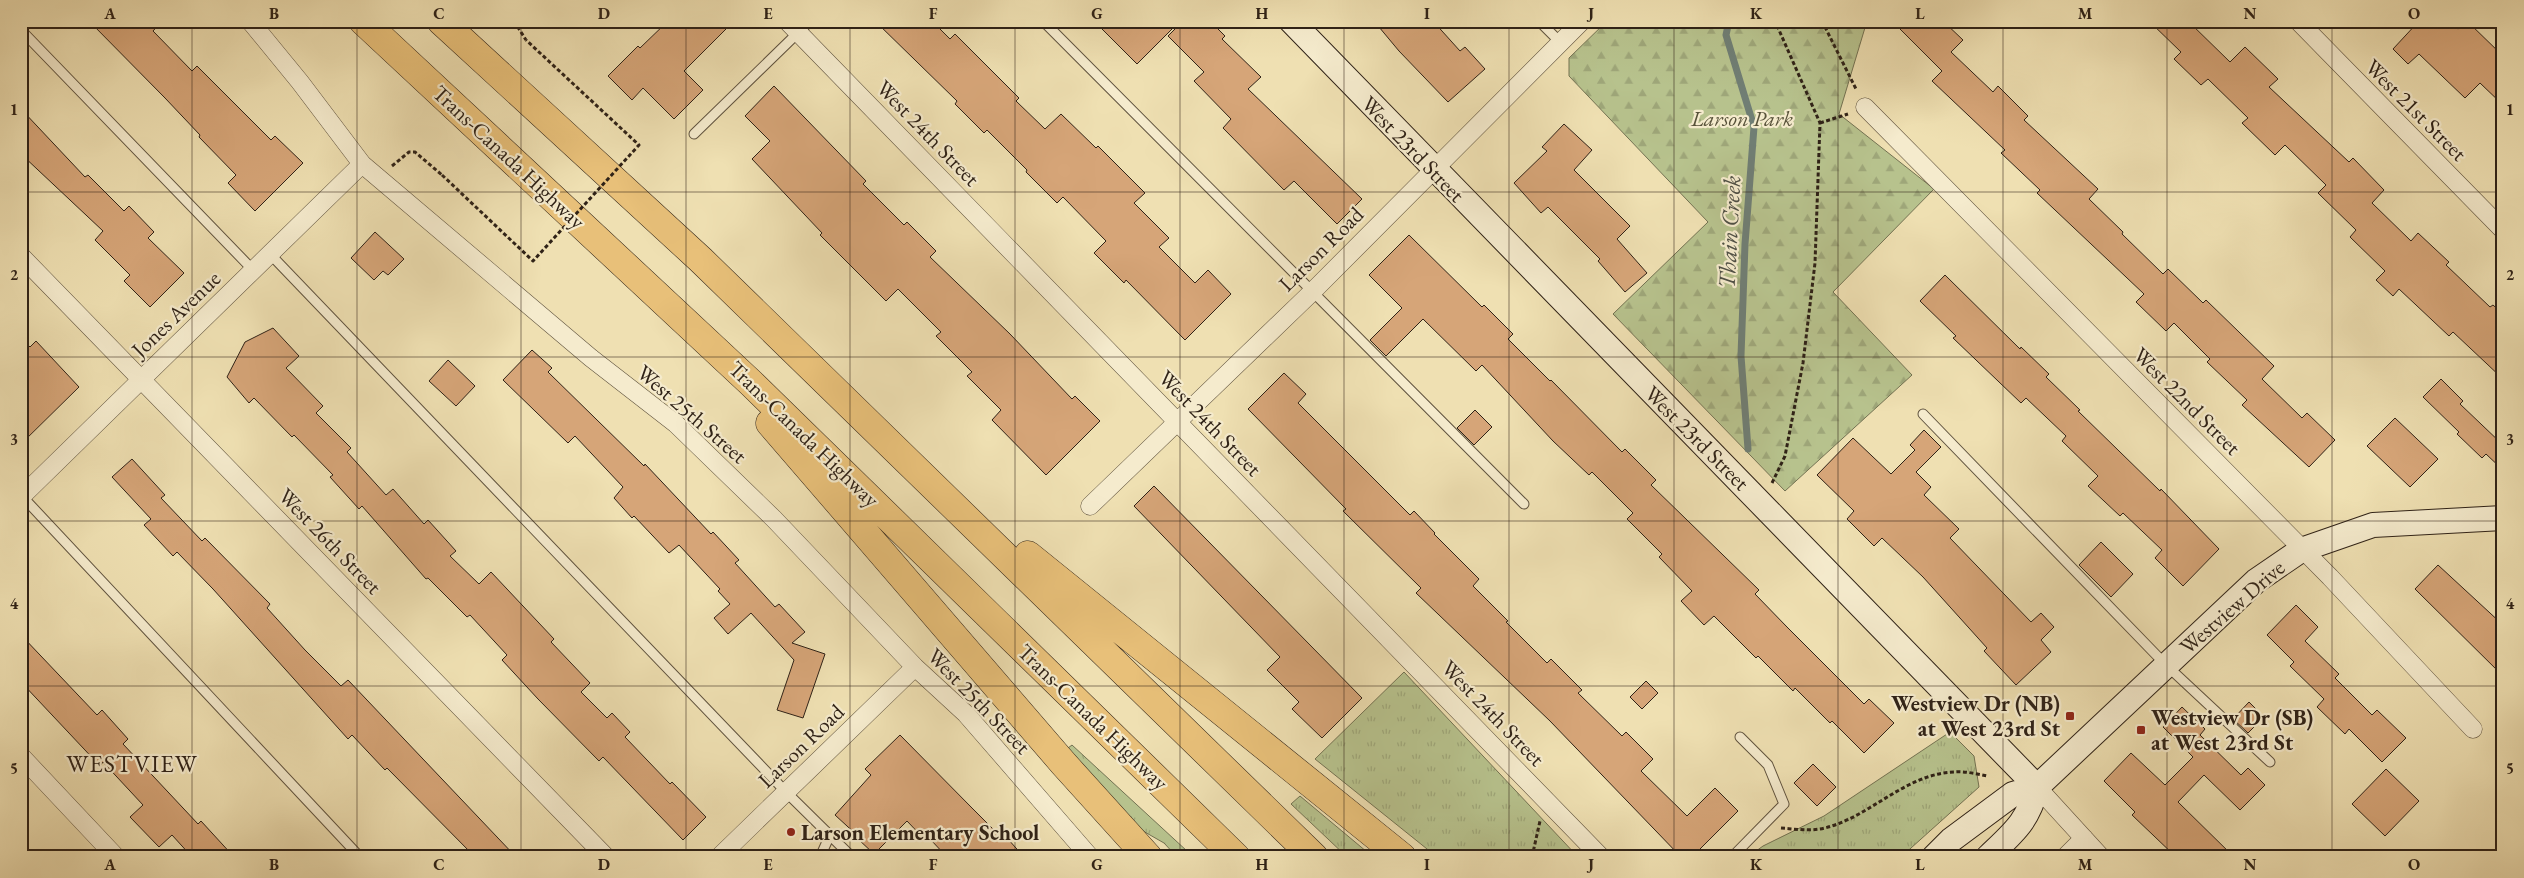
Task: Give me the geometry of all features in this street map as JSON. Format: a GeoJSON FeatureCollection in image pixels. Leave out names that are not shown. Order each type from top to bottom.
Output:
{"type":"FeatureCollection","features":[{"type":"Feature","properties":{"kind":"highway","name":"Trans-Canada Highway"},"geometry":{"type":"LineString","coordinates":[[363,21],[751,383],[1236,857]]}},
{"type":"Feature","properties":{"kind":"highway"},"geometry":{"type":"LineString","coordinates":[[441,21],[701,260],[888,439],[1314,857]]}},
{"type":"Feature","properties":{"kind":"highway"},"geometry":{"type":"LineString","coordinates":[[662,299],[1069,770],[1148,857]]}},
{"type":"Feature","properties":{"kind":"highway"},"geometry":{"type":"LineString","coordinates":[[888,439],[1151,656],[1402,857]]}},
{"type":"Feature","properties":{"kind":"street","name":"West 25th Street"},"geometry":{"type":"LineString","coordinates":[[250,21],[300,82],[362,164],[591,358],[676,424],[774,519],[915,667],[966,714],[1090,857]]}},
{"type":"Feature","properties":{"kind":"street","name":"West 23rd Street"},"geometry":{"type":"LineString","coordinates":[[1291,21],[1432,169],[2037,787],[2101,857]]}},
{"type":"Feature","properties":{"kind":"street","name":"Larson Road"},"geometry":{"type":"LineString","coordinates":[[1090,506],[1312,292],[1432,169],[1582,21]]}},
{"type":"Feature","properties":{"kind":"street","name":"West 21st Street"},"geometry":{"type":"LineString","coordinates":[[2298,21],[2503,230]]}},
{"type":"Feature","properties":{"kind":"street","name":"West 24th Street"},"geometry":{"type":"LineString","coordinates":[[798,25],[1177,421],[1601,857]]}},
{"type":"Feature","properties":{"kind":"street","name":"West 22nd Street"},"geometry":{"type":"LineString","coordinates":[[1865,107],[2301,550],[2473,729]]}},
{"type":"Feature","properties":{"kind":"street","name":"Jones Avenue"},"geometry":{"type":"LineString","coordinates":[[22,496],[362,164]]}},
{"type":"Feature","properties":{"kind":"street","name":"West 26th Street"},"geometry":{"type":"LineString","coordinates":[[21,256],[606,857]]}},
{"type":"Feature","properties":{"kind":"street","name":"Westview Drive"},"geometry":{"type":"LineString","coordinates":[[1934,857],[1951,840],[2013,794],[2037,787],[2256,580],[2301,550],[2373,526],[2503,518]]}},
{"type":"Feature","properties":{"kind":"street","name":"Larson Road"},"geometry":{"type":"LineString","coordinates":[[719,857],[915,667]]}},
{"type":"Feature","properties":{"kind":"street"},"geometry":{"type":"LineString","coordinates":[[21,756],[116,857]]}},
{"type":"Feature","properties":{"kind":"street"},"geometry":{"type":"LineString","coordinates":[[1988,857],[2017,829],[2030,811],[2037,787]]}},
{"type":"Feature","properties":{"kind":"street"},"geometry":{"type":"LineString","coordinates":[[2065,857],[2084,838]]}},
{"type":"Feature","properties":{"kind":"lane"},"geometry":{"type":"LineString","coordinates":[[1043,21],[1524,504]]}},
{"type":"Feature","properties":{"kind":"lane"},"geometry":{"type":"LineString","coordinates":[[1539,21],[1560,42]]}},
{"type":"Feature","properties":{"kind":"lane"},"geometry":{"type":"LineString","coordinates":[[694,134],[798,25]]}},
{"type":"Feature","properties":{"kind":"lane"},"geometry":{"type":"LineString","coordinates":[[21,30],[253,270]]}},
{"type":"Feature","properties":{"kind":"lane"},"geometry":{"type":"LineString","coordinates":[[270,254],[786,792],[852,857]]}},
{"type":"Feature","properties":{"kind":"lane"},"geometry":{"type":"LineString","coordinates":[[1923,414],[2166,664],[2270,762]]}},
{"type":"Feature","properties":{"kind":"lane"},"geometry":{"type":"LineString","coordinates":[[22,496],[360,857]]}},
{"type":"Feature","properties":{"kind":"lane"},"geometry":{"type":"LineString","coordinates":[[1732,857],[1784,804],[1768,765],[1740,737]]}},
{"type":"Feature","properties":{"kind":"lane"},"geometry":{"type":"LineString","coordinates":[[820,857],[830,835]]}},
{"type":"Feature","properties":{"kind":"path"},"geometry":{"type":"LineString","coordinates":[[390,168],[408,152],[420,154],[533,261],[639,144],[526,40],[514,21]]}},
{"type":"Feature","properties":{"kind":"path"},"geometry":{"type":"LineString","coordinates":[[1762,504],[1784,456],[1803,363],[1815,263],[1820,123],[1775,21]]}},
{"type":"Feature","properties":{"kind":"path"},"geometry":{"type":"LineString","coordinates":[[1820,123],[1865,107],[1822,21]]}},
{"type":"Feature","properties":{"kind":"path"},"geometry":{"type":"LineString","coordinates":[[1761,827],[1820,829],[1861,812],[1925,778],[1953,772],[1988,776]]}},
{"type":"Feature","properties":{"kind":"path"},"geometry":{"type":"LineString","coordinates":[[1532,857],[1546,800]]}},
{"type":"Feature","properties":{"kind":"green space","name":"Larson Park"},"geometry":{"type":"Polygon","coordinates":[[[1607,21],[1867,21],[1839,114],[1934,189],[1833,292],[1912,375],[1785,491],[1613,314],[1708,222],[1569,76],[1569,58],[1607,21]]]}},
{"type":"Feature","properties":{"kind":"green space"},"geometry":{"type":"Polygon","coordinates":[[[1404,672],[1578,857],[1437,857],[1315,759],[1404,672]]]}},
{"type":"Feature","properties":{"kind":"green space"},"geometry":{"type":"Polygon","coordinates":[[[1950,732],[1974,756],[1979,787],[1901,857],[1748,857],[1763,846],[1824,816],[1950,732]]]}},
{"type":"Feature","properties":{"kind":"green space"},"geometry":{"type":"Polygon","coordinates":[[[1072,745],[1187,851],[1190,857],[1177,857],[1164,843],[1122,819],[1064,751],[1072,745]]]}},
{"type":"Feature","properties":{"kind":"green space"},"geometry":{"type":"Polygon","coordinates":[[[1300,796],[1373,857],[1347,857],[1291,804],[1300,796]]]}},
{"type":"Feature","properties":{"kind":"building"},"geometry":{"type":"Polygon","coordinates":[[[89,21],[162,21],[153,31],[192,71],[197,66],[271,140],[275,136],[303,163],[255,211],[228,183],[236,175],[165,98],[89,21]]]}},
{"type":"Feature","properties":{"kind":"building"},"geometry":{"type":"Polygon","coordinates":[[[668,21],[734,21],[684,71],[703,90],[674,119],[643,88],[632,100],[608,76],[638,46],[640,48],[668,21]]]}},
{"type":"Feature","properties":{"kind":"building"},"geometry":{"type":"Polygon","coordinates":[[[875,21],[932,21],[950,39],[955,34],[1019,98],[1016,101],[1045,129],[1061,114],[1096,148],[1098,146],[1145,193],[1134,203],[1169,238],[1159,247],[1195,283],[1208,270],[1231,294],[1185,340],[1126,280],[1124,283],[1094,253],[1106,241],[1063,197],[1057,203],[987,130],[984,133],[955,104],[957,101],[875,21]]]}},
{"type":"Feature","properties":{"kind":"building"},"geometry":{"type":"Polygon","coordinates":[[[1094,21],[1180,21],[1137,64],[1094,21]]]}},
{"type":"Feature","properties":{"kind":"building"},"geometry":{"type":"Polygon","coordinates":[[[1183,21],[1210,21],[1225,36],[1222,39],[1261,77],[1248,89],[1362,199],[1337,224],[1294,181],[1284,190],[1223,128],[1231,119],[1194,81],[1204,72],[1168,36],[1183,21]]]}},
{"type":"Feature","properties":{"kind":"building"},"geometry":{"type":"Polygon","coordinates":[[[1374,21],[1433,21],[1460,51],[1465,47],[1485,69],[1448,102],[1399,51],[1374,21]]]}},
{"type":"Feature","properties":{"kind":"building"},"geometry":{"type":"Polygon","coordinates":[[[1892,21],[1943,21],[1963,40],[1951,52],[1993,92],[1998,86],[2028,116],[2024,120],[2098,189],[2089,199],[2123,232],[2122,234],[2163,274],[2168,269],[2203,303],[2206,300],[2274,366],[2262,379],[2302,418],[2307,413],[2335,440],[2309,467],[2242,405],[2247,400],[2207,362],[2210,359],[2174,323],[2166,331],[2136,302],[2144,294],[2037,193],[2040,190],[2001,153],[2005,150],[1932,81],[1942,71],[1892,21]]]}},
{"type":"Feature","properties":{"kind":"building"},"geometry":{"type":"Polygon","coordinates":[[[2149,21],[2188,21],[2230,62],[2245,47],[2278,79],[2269,87],[2349,162],[2353,158],[2384,190],[2372,203],[2411,241],[2418,233],[2449,262],[2446,265],[2490,307],[2493,305],[2503,314],[2503,379],[2453,332],[2449,336],[2399,289],[2393,296],[2376,280],[2385,271],[2350,237],[2356,230],[2318,193],[2326,185],[2285,145],[2275,155],[2242,123],[2248,118],[2208,79],[2201,85],[2174,59],[2181,52],[2149,21]]]}},
{"type":"Feature","properties":{"kind":"building"},"geometry":{"type":"Polygon","coordinates":[[[2419,21],[2449,21],[2458,29],[2467,21],[2503,56],[2503,105],[2480,83],[2465,98],[2419,54],[2408,64],[2393,49],[2419,21]]]}},
{"type":"Feature","properties":{"kind":"building"},"geometry":{"type":"Polygon","coordinates":[[[774,86],[866,181],[863,184],[904,225],[907,222],[936,251],[930,257],[1010,334],[1072,399],[1075,396],[1100,421],[1046,475],[992,420],[1001,410],[967,376],[972,372],[936,336],[941,332],[898,289],[886,301],[820,235],[822,233],[752,159],[770,141],[745,116],[774,86]]]}},
{"type":"Feature","properties":{"kind":"building"},"geometry":{"type":"Polygon","coordinates":[[[21,109],[85,177],[88,175],[124,211],[129,206],[154,232],[148,238],[184,273],[150,307],[124,281],[130,275],[95,240],[103,231],[21,154],[21,109]]]}},
{"type":"Feature","properties":{"kind":"building"},"geometry":{"type":"Polygon","coordinates":[[[1564,124],[1592,150],[1574,170],[1630,226],[1617,239],[1647,273],[1625,292],[1598,261],[1600,259],[1548,207],[1541,213],[1514,183],[1547,151],[1542,147],[1564,124]]]}},
{"type":"Feature","properties":{"kind":"building"},"geometry":{"type":"Polygon","coordinates":[[[375,232],[404,259],[388,275],[383,271],[374,280],[351,258],[375,232]]]}},
{"type":"Feature","properties":{"kind":"building"},"geometry":{"type":"Polygon","coordinates":[[[1409,235],[1482,307],[1484,305],[1513,334],[1508,339],[1550,381],[1622,452],[1625,449],[1656,480],[1651,485],[1759,590],[1755,594],[1787,627],[1864,704],[1869,699],[1894,723],[1864,753],[1795,688],[1793,691],[1758,656],[1756,658],[1714,616],[1704,625],[1681,601],[1692,591],[1659,557],[1662,554],[1627,519],[1633,513],[1592,472],[1589,475],[1553,441],[1482,365],[1476,371],[1423,319],[1386,356],[1370,340],[1402,308],[1369,275],[1409,235]]]}},
{"type":"Feature","properties":{"kind":"building"},"geometry":{"type":"Polygon","coordinates":[[[1945,275],[2020,349],[2021,347],[2049,374],[2046,377],[2080,410],[2078,411],[2160,491],[2161,489],[2219,549],[2183,586],[2155,558],[2162,550],[2123,513],[2120,516],[2088,486],[2098,476],[2062,441],[2066,436],[2026,398],[2021,403],[1953,338],[1956,336],[1920,301],[1945,275]]]}},
{"type":"Feature","properties":{"kind":"building"},"geometry":{"type":"Polygon","coordinates":[[[273,328],[299,356],[286,368],[323,406],[316,413],[351,448],[347,452],[386,495],[393,489],[424,524],[428,520],[456,551],[450,556],[479,584],[491,572],[554,639],[551,642],[590,683],[581,692],[607,718],[612,713],[630,732],[625,737],[670,784],[672,782],[706,817],[683,840],[603,757],[599,761],[538,699],[502,660],[507,655],[470,615],[467,617],[428,578],[426,579],[362,506],[359,509],[330,477],[333,475],[294,435],[292,437],[254,398],[249,403],[227,377],[245,342],[273,328]]]}},
{"type":"Feature","properties":{"kind":"building"},"geometry":{"type":"Polygon","coordinates":[[[21,338],[30,347],[36,341],[79,387],[21,444],[21,338]]]}},
{"type":"Feature","properties":{"kind":"building"},"geometry":{"type":"Polygon","coordinates":[[[532,350],[552,368],[548,372],[644,466],[645,464],[711,534],[713,532],[739,560],[735,563],[775,607],[779,604],[805,632],[792,643],[825,654],[803,718],[777,710],[794,660],[751,613],[728,634],[714,618],[730,604],[718,591],[720,589],[679,545],[669,553],[634,516],[632,518],[614,498],[623,487],[575,436],[568,443],[503,380],[532,350]]]}},
{"type":"Feature","properties":{"kind":"building"},"geometry":{"type":"Polygon","coordinates":[[[448,360],[475,386],[456,406],[429,381],[448,360]]]}},
{"type":"Feature","properties":{"kind":"building"},"geometry":{"type":"Polygon","coordinates":[[[1284,373],[1306,394],[1298,403],[1410,515],[1414,511],[1479,579],[1473,586],[1508,621],[1506,622],[1547,663],[1551,659],[1582,690],[1578,693],[1622,736],[1626,732],[1653,759],[1641,771],[1687,816],[1715,788],[1738,811],[1692,857],[1681,857],[1550,721],[1416,593],[1421,588],[1343,511],[1346,509],[1248,409],[1284,373]]]}},
{"type":"Feature","properties":{"kind":"building"},"geometry":{"type":"Polygon","coordinates":[[[2441,379],[2463,401],[2460,404],[2503,445],[2503,470],[2486,454],[2482,458],[2457,434],[2459,432],[2423,397],[2441,379]]]}},
{"type":"Feature","properties":{"kind":"building"},"geometry":{"type":"Polygon","coordinates":[[[1475,410],[1492,427],[1474,445],[1457,428],[1475,410]]]}},
{"type":"Feature","properties":{"kind":"building"},"geometry":{"type":"Polygon","coordinates":[[[2395,418],[2438,459],[2410,487],[2367,446],[2395,418]]]}},
{"type":"Feature","properties":{"kind":"building"},"geometry":{"type":"Polygon","coordinates":[[[1924,430],[1941,447],[1916,472],[1931,487],[1924,495],[1959,529],[1950,538],[2031,622],[2041,613],[2054,627],[2041,640],[2051,652],[2016,685],[1984,651],[1987,648],[1923,577],[1882,538],[1874,546],[1847,519],[1854,511],[1817,475],[1853,438],[1891,474],[1915,450],[1910,445],[1924,430]]]}},
{"type":"Feature","properties":{"kind":"building"},"geometry":{"type":"Polygon","coordinates":[[[132,459],[165,495],[161,498],[202,541],[205,538],[270,604],[267,608],[305,650],[341,686],[348,680],[516,857],[475,857],[387,768],[385,770],[352,735],[348,739],[213,589],[177,552],[173,556],[144,525],[151,519],[112,477],[132,459]]]}},
{"type":"Feature","properties":{"kind":"building"},"geometry":{"type":"Polygon","coordinates":[[[1154,486],[1362,698],[1322,738],[1292,709],[1299,702],[1267,670],[1280,657],[1134,506],[1154,486]]]}},
{"type":"Feature","properties":{"kind":"building"},"geometry":{"type":"Polygon","coordinates":[[[2101,542],[2133,574],[2111,597],[2079,565],[2101,542]]]}},
{"type":"Feature","properties":{"kind":"building"},"geometry":{"type":"Polygon","coordinates":[[[2438,565],[2503,625],[2503,676],[2415,589],[2438,565]]]}},
{"type":"Feature","properties":{"kind":"building"},"geometry":{"type":"Polygon","coordinates":[[[2296,605],[2318,627],[2305,641],[2339,674],[2335,678],[2372,715],[2377,710],[2406,738],[2382,762],[2349,729],[2345,734],[2317,707],[2324,699],[2290,666],[2294,662],[2267,635],[2296,605]]]}},
{"type":"Feature","properties":{"kind":"building"},"geometry":{"type":"Polygon","coordinates":[[[21,635],[97,715],[102,710],[128,739],[123,744],[198,824],[201,821],[234,857],[192,857],[172,835],[159,847],[130,817],[143,805],[103,762],[100,766],[21,682],[21,635]]]}},
{"type":"Feature","properties":{"kind":"building"},"geometry":{"type":"Polygon","coordinates":[[[1646,681],[1658,693],[1642,709],[1630,697],[1646,681]]]}},
{"type":"Feature","properties":{"kind":"building"},"geometry":{"type":"Polygon","coordinates":[[[2249,702],[2264,717],[2248,733],[2233,719],[2249,702]]]}},
{"type":"Feature","properties":{"kind":"building"},"geometry":{"type":"Polygon","coordinates":[[[2182,707],[2205,729],[2200,735],[2241,775],[2248,768],[2265,785],[2240,810],[2204,775],[2178,802],[2234,857],[2176,857],[2132,815],[2135,812],[2104,781],[2131,753],[2165,785],[2193,757],[2163,727],[2182,707]]]}},
{"type":"Feature","properties":{"kind":"building"},"geometry":{"type":"Polygon","coordinates":[[[900,735],[996,832],[999,829],[1024,857],[947,857],[930,839],[927,842],[907,821],[874,854],[857,838],[859,837],[835,815],[871,775],[865,769],[900,735]]]}},
{"type":"Feature","properties":{"kind":"building"},"geometry":{"type":"Polygon","coordinates":[[[1813,764],[1836,787],[1817,806],[1794,783],[1813,764]]]}},
{"type":"Feature","properties":{"kind":"building"},"geometry":{"type":"Polygon","coordinates":[[[2386,769],[2419,801],[2385,836],[2352,804],[2386,769]]]}},
{"type":"Feature","properties":{"kind":"waterway","name":"Thain Creek"},"geometry":{"type":"LineString","coordinates":[[1729,21],[1726,35],[1754,127],[1745,244],[1741,356],[1748,449]]}},
{"type":"Feature","properties":{"kind":"place","name":"Westview Dr (NB) at West 23rd St"},"geometry":{"type":"Point","coordinates":[2070,716]}},
{"type":"Feature","properties":{"kind":"place","name":"Westview Dr (SB) at West 23rd St"},"geometry":{"type":"Point","coordinates":[2141,730]}},
{"type":"Feature","properties":{"kind":"place","name":"Larson Elementary School"},"geometry":{"type":"Point","coordinates":[791,832]}},
{"type":"Feature","properties":{"kind":"district","name":"WESTVIEW"},"geometry":{"type":"Point","coordinates":[132,763]}}]}
